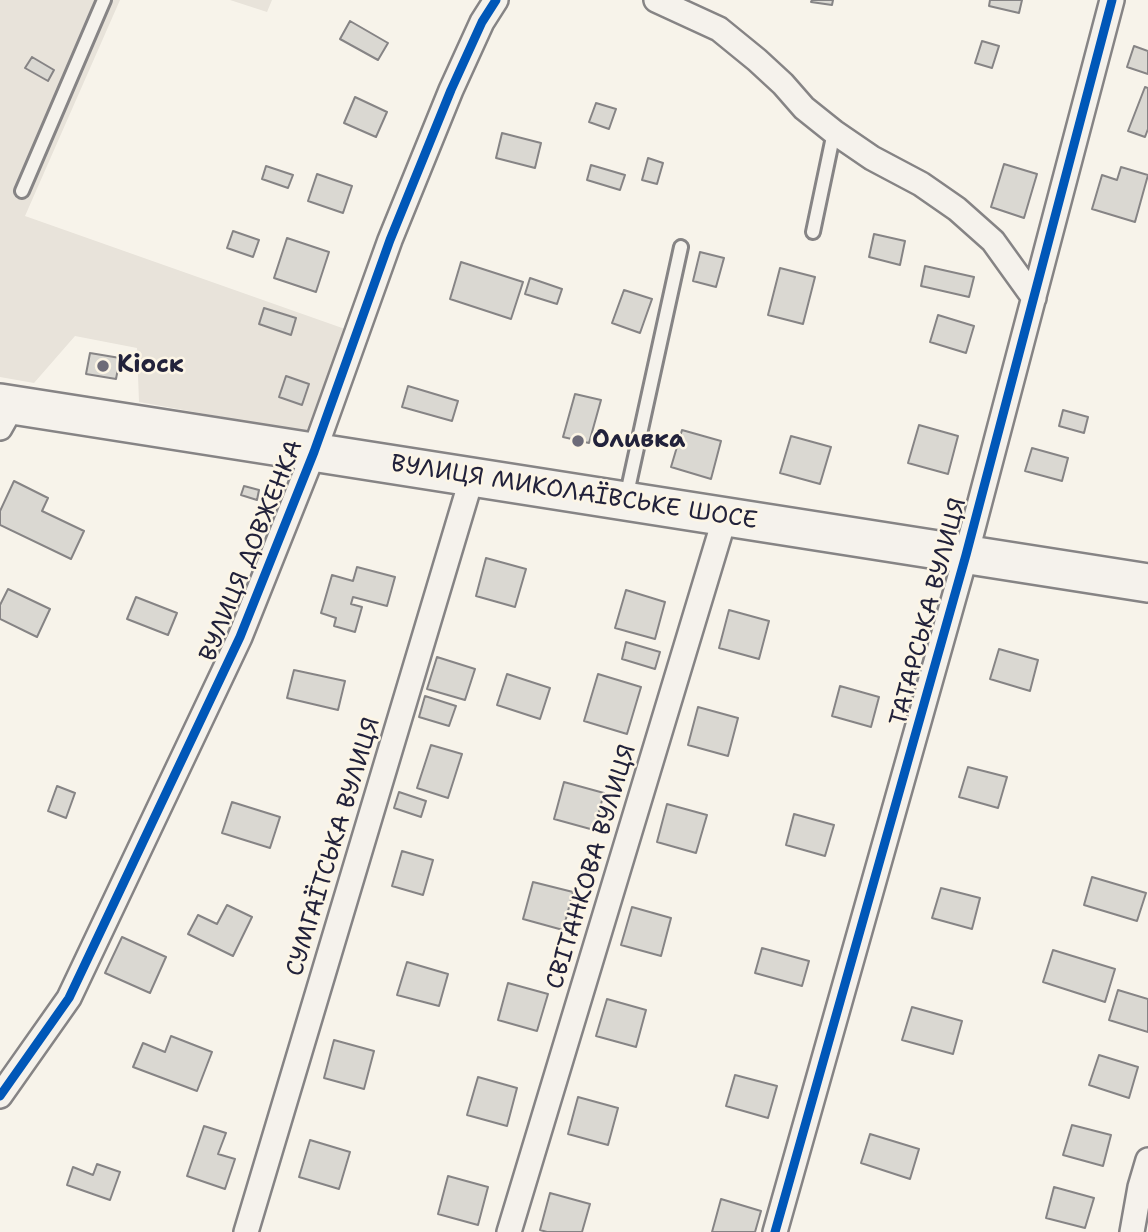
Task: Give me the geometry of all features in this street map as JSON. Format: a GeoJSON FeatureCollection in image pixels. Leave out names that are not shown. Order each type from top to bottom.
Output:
{"type":"FeatureCollection","features":[{"type":"Feature","properties":{"kind":"main road","name":"ВУЛИЦЯ МИКОЛАЇВСЬКЕ ШОСЕ"},"geometry":{"type":"LineString","coordinates":[[4,412],[314,453],[1148,583]]}},
{"type":"Feature","properties":{"kind":"street","name":"ВУЛИЦЯ ДОВЖЕНКА"},"geometry":{"type":"LineString","coordinates":[[0,1096],[69,998],[240,637],[314,453],[390,240],[451,90],[482,22],[496,0]]}},
{"type":"Feature","properties":{"kind":"street"},"geometry":{"type":"LineString","coordinates":[[656,0],[719,29],[757,60],[804,108],[834,132],[957,209],[993,241],[1034,298]]}},
{"type":"Feature","properties":{"kind":"street","name":"ТАТАРСЬКА ВУЛИЦЯ"},"geometry":{"type":"LineString","coordinates":[[775,1232],[966,555],[1112,0]]}},
{"type":"Feature","properties":{"kind":"street","name":"СУМГАЇТСЬКА ВУЛИЦЯ"},"geometry":{"type":"LineString","coordinates":[[246,1232],[472,477]]}},
{"type":"Feature","properties":{"kind":"street","name":"СВІТАНКОВА ВУЛИЦЯ"},"geometry":{"type":"LineString","coordinates":[[509,1232],[725,517]]}},
{"type":"Feature","properties":{"kind":"street"},"geometry":{"type":"LineString","coordinates":[[1132,1232],[1148,1160]]}},
{"type":"Feature","properties":{"kind":"lane"},"geometry":{"type":"LineString","coordinates":[[22,191],[104,0]]}},
{"type":"Feature","properties":{"kind":"lane"},"geometry":{"type":"LineString","coordinates":[[813,232],[834,132]]}},
{"type":"Feature","properties":{"kind":"lane"},"geometry":{"type":"LineString","coordinates":[[625,501],[681,247]]}},
{"type":"Feature","properties":{"kind":"shaded area"},"geometry":{"type":"Polygon","coordinates":[[[0,0],[120,0],[25,216],[345,329],[306,432],[139,402],[137,348],[75,336],[34,383],[0,377],[0,0]]]}},
{"type":"Feature","properties":{"kind":"shaded area"},"geometry":{"type":"Polygon","coordinates":[[[230,0],[272,0],[267,12],[230,0]]]}},
{"type":"Feature","properties":{"kind":"building"},"geometry":{"type":"Polygon","coordinates":[[[833,0],[832,5],[811,2],[833,0]]]}},
{"type":"Feature","properties":{"kind":"building"},"geometry":{"type":"Polygon","coordinates":[[[990,0],[1022,0],[1019,13],[989,6],[990,0]]]}},
{"type":"Feature","properties":{"kind":"building"},"geometry":{"type":"Polygon","coordinates":[[[350,21],[388,43],[378,60],[340,39],[350,21]]]}},
{"type":"Feature","properties":{"kind":"building"},"geometry":{"type":"Polygon","coordinates":[[[982,41],[999,46],[992,68],[975,63],[982,41]]]}},
{"type":"Feature","properties":{"kind":"building"},"geometry":{"type":"Polygon","coordinates":[[[1134,46],[1148,51],[1148,74],[1127,67],[1134,46]]]}},
{"type":"Feature","properties":{"kind":"building"},"geometry":{"type":"Polygon","coordinates":[[[32,57],[54,70],[48,81],[25,68],[32,57]]]}},
{"type":"Feature","properties":{"kind":"building"},"geometry":{"type":"Polygon","coordinates":[[[1145,87],[1148,88],[1148,129],[1145,137],[1128,131],[1145,87]]]}},
{"type":"Feature","properties":{"kind":"building"},"geometry":{"type":"Polygon","coordinates":[[[355,97],[387,112],[376,137],[344,123],[355,97]]]}},
{"type":"Feature","properties":{"kind":"building"},"geometry":{"type":"Polygon","coordinates":[[[596,103],[616,109],[609,129],[589,122],[596,103]]]}},
{"type":"Feature","properties":{"kind":"building"},"geometry":{"type":"Polygon","coordinates":[[[502,133],[541,143],[535,168],[496,158],[502,133]]]}},
{"type":"Feature","properties":{"kind":"building"},"geometry":{"type":"Polygon","coordinates":[[[648,158],[663,163],[657,184],[642,180],[648,158]]]}},
{"type":"Feature","properties":{"kind":"building"},"geometry":{"type":"Polygon","coordinates":[[[1004,164],[1037,174],[1024,218],[991,207],[1004,164]]]}},
{"type":"Feature","properties":{"kind":"building"},"geometry":{"type":"Polygon","coordinates":[[[591,165],[625,175],[620,190],[587,180],[591,165]]]}},
{"type":"Feature","properties":{"kind":"building"},"geometry":{"type":"Polygon","coordinates":[[[266,166],[293,175],[288,188],[262,179],[266,166]]]}},
{"type":"Feature","properties":{"kind":"building"},"geometry":{"type":"Polygon","coordinates":[[[1121,167],[1148,175],[1135,222],[1092,209],[1102,175],[1117,180],[1121,167]]]}},
{"type":"Feature","properties":{"kind":"building"},"geometry":{"type":"Polygon","coordinates":[[[317,174],[352,186],[343,213],[308,201],[317,174]]]}},
{"type":"Feature","properties":{"kind":"building"},"geometry":{"type":"Polygon","coordinates":[[[233,231],[259,240],[253,257],[227,248],[233,231]]]}},
{"type":"Feature","properties":{"kind":"building"},"geometry":{"type":"Polygon","coordinates":[[[874,234],[905,241],[900,265],[869,257],[874,234]]]}},
{"type":"Feature","properties":{"kind":"building"},"geometry":{"type":"Polygon","coordinates":[[[287,238],[329,252],[316,292],[274,278],[287,238]]]}},
{"type":"Feature","properties":{"kind":"building"},"geometry":{"type":"Polygon","coordinates":[[[700,252],[724,258],[716,287],[693,281],[700,252]]]}},
{"type":"Feature","properties":{"kind":"building"},"geometry":{"type":"Polygon","coordinates":[[[461,262],[523,282],[511,319],[450,299],[461,262]]]}},
{"type":"Feature","properties":{"kind":"building"},"geometry":{"type":"Polygon","coordinates":[[[925,266],[974,277],[969,297],[921,286],[925,266]]]}},
{"type":"Feature","properties":{"kind":"building"},"geometry":{"type":"Polygon","coordinates":[[[780,268],[815,277],[803,324],[768,315],[780,268]]]}},
{"type":"Feature","properties":{"kind":"building"},"geometry":{"type":"Polygon","coordinates":[[[530,278],[562,289],[557,304],[525,294],[530,278]]]}},
{"type":"Feature","properties":{"kind":"building"},"geometry":{"type":"Polygon","coordinates":[[[624,290],[652,299],[640,333],[612,323],[624,290]]]}},
{"type":"Feature","properties":{"kind":"building"},"geometry":{"type":"Polygon","coordinates":[[[264,308],[296,318],[291,335],[259,324],[264,308]]]}},
{"type":"Feature","properties":{"kind":"building"},"geometry":{"type":"Polygon","coordinates":[[[938,315],[974,326],[966,353],[930,342],[938,315]]]}},
{"type":"Feature","properties":{"kind":"building","name":"Кіоск"},"geometry":{"type":"Polygon","coordinates":[[[90,353],[120,358],[116,379],[86,374],[90,353]]]}},
{"type":"Feature","properties":{"kind":"building"},"geometry":{"type":"Polygon","coordinates":[[[286,376],[309,384],[302,405],[279,397],[286,376]]]}},
{"type":"Feature","properties":{"kind":"building"},"geometry":{"type":"Polygon","coordinates":[[[408,386],[458,401],[452,421],[402,407],[408,386]]]}},
{"type":"Feature","properties":{"kind":"building"},"geometry":{"type":"Polygon","coordinates":[[[575,394],[601,400],[589,443],[563,437],[575,394]]]}},
{"type":"Feature","properties":{"kind":"building"},"geometry":{"type":"Polygon","coordinates":[[[1063,410],[1088,417],[1084,433],[1059,426],[1063,410]]]}},
{"type":"Feature","properties":{"kind":"building"},"geometry":{"type":"Polygon","coordinates":[[[919,425],[958,436],[948,474],[908,463],[919,425]]]}},
{"type":"Feature","properties":{"kind":"building"},"geometry":{"type":"Polygon","coordinates":[[[682,430],[721,441],[711,479],[671,467],[682,430]]]}},
{"type":"Feature","properties":{"kind":"building"},"geometry":{"type":"Polygon","coordinates":[[[791,436],[831,447],[820,484],[780,473],[791,436]]]}},
{"type":"Feature","properties":{"kind":"building"},"geometry":{"type":"Polygon","coordinates":[[[1032,448],[1068,458],[1062,481],[1025,471],[1032,448]]]}},
{"type":"Feature","properties":{"kind":"building"},"geometry":{"type":"Polygon","coordinates":[[[14,481],[48,498],[42,511],[84,531],[71,559],[0,525],[0,511],[14,481]]]}},
{"type":"Feature","properties":{"kind":"building"},"geometry":{"type":"Polygon","coordinates":[[[244,486],[259,490],[257,500],[241,495],[244,486]]]}},
{"type":"Feature","properties":{"kind":"building"},"geometry":{"type":"Polygon","coordinates":[[[486,558],[526,569],[515,607],[476,596],[486,558]]]}},
{"type":"Feature","properties":{"kind":"building"},"geometry":{"type":"Polygon","coordinates":[[[357,567],[395,577],[387,606],[353,597],[351,604],[362,607],[355,632],[334,626],[336,618],[321,613],[332,575],[353,581],[357,567]]]}},
{"type":"Feature","properties":{"kind":"building"},"geometry":{"type":"Polygon","coordinates":[[[8,589],[50,609],[37,637],[0,619],[0,605],[8,589]]]}},
{"type":"Feature","properties":{"kind":"building"},"geometry":{"type":"Polygon","coordinates":[[[626,590],[665,602],[655,639],[615,628],[626,590]]]}},
{"type":"Feature","properties":{"kind":"building"},"geometry":{"type":"Polygon","coordinates":[[[136,597],[177,613],[168,635],[127,619],[136,597]]]}},
{"type":"Feature","properties":{"kind":"building"},"geometry":{"type":"Polygon","coordinates":[[[729,610],[769,621],[759,659],[719,648],[729,610]]]}},
{"type":"Feature","properties":{"kind":"building"},"geometry":{"type":"Polygon","coordinates":[[[626,642],[660,652],[655,669],[622,659],[626,642]]]}},
{"type":"Feature","properties":{"kind":"building"},"geometry":{"type":"Polygon","coordinates":[[[999,649],[1038,660],[1030,691],[990,679],[999,649]]]}},
{"type":"Feature","properties":{"kind":"building"},"geometry":{"type":"Polygon","coordinates":[[[437,657],[475,669],[465,700],[427,689],[437,657]]]}},
{"type":"Feature","properties":{"kind":"building"},"geometry":{"type":"Polygon","coordinates":[[[294,670],[345,681],[338,710],[287,698],[294,670]]]}},
{"type":"Feature","properties":{"kind":"building"},"geometry":{"type":"Polygon","coordinates":[[[507,674],[550,688],[540,719],[497,705],[507,674]]]}},
{"type":"Feature","properties":{"kind":"building"},"geometry":{"type":"Polygon","coordinates":[[[598,674],[641,687],[627,734],[584,721],[598,674]]]}},
{"type":"Feature","properties":{"kind":"building"},"geometry":{"type":"Polygon","coordinates":[[[840,686],[879,697],[871,727],[832,716],[840,686]]]}},
{"type":"Feature","properties":{"kind":"building"},"geometry":{"type":"Polygon","coordinates":[[[425,696],[456,706],[449,726],[419,717],[425,696]]]}},
{"type":"Feature","properties":{"kind":"building"},"geometry":{"type":"Polygon","coordinates":[[[698,707],[738,718],[728,756],[688,745],[698,707]]]}},
{"type":"Feature","properties":{"kind":"building"},"geometry":{"type":"Polygon","coordinates":[[[431,745],[462,754],[448,798],[417,788],[431,745]]]}},
{"type":"Feature","properties":{"kind":"building"},"geometry":{"type":"Polygon","coordinates":[[[968,767],[1007,777],[998,808],[959,797],[968,767]]]}},
{"type":"Feature","properties":{"kind":"building"},"geometry":{"type":"Polygon","coordinates":[[[564,782],[604,793],[594,830],[554,819],[564,782]]]}},
{"type":"Feature","properties":{"kind":"building"},"geometry":{"type":"Polygon","coordinates":[[[57,786],[75,793],[66,818],[48,811],[57,786]]]}},
{"type":"Feature","properties":{"kind":"building"},"geometry":{"type":"Polygon","coordinates":[[[399,792],[426,801],[421,817],[394,808],[399,792]]]}},
{"type":"Feature","properties":{"kind":"building"},"geometry":{"type":"Polygon","coordinates":[[[232,802],[280,817],[270,848],[222,833],[232,802]]]}},
{"type":"Feature","properties":{"kind":"building"},"geometry":{"type":"Polygon","coordinates":[[[667,804],[707,815],[696,853],[657,842],[667,804]]]}},
{"type":"Feature","properties":{"kind":"building"},"geometry":{"type":"Polygon","coordinates":[[[794,814],[834,825],[825,856],[786,845],[794,814]]]}},
{"type":"Feature","properties":{"kind":"building"},"geometry":{"type":"Polygon","coordinates":[[[402,851],[433,860],[423,895],[392,886],[402,851]]]}},
{"type":"Feature","properties":{"kind":"building"},"geometry":{"type":"Polygon","coordinates":[[[1092,877],[1146,893],[1137,921],[1084,905],[1092,877]]]}},
{"type":"Feature","properties":{"kind":"building"},"geometry":{"type":"Polygon","coordinates":[[[533,882],[573,892],[563,930],[523,919],[533,882]]]}},
{"type":"Feature","properties":{"kind":"building"},"geometry":{"type":"Polygon","coordinates":[[[941,888],[980,898],[972,929],[932,918],[941,888]]]}},
{"type":"Feature","properties":{"kind":"building"},"geometry":{"type":"Polygon","coordinates":[[[227,905],[252,917],[233,956],[188,934],[198,915],[217,924],[227,905]]]}},
{"type":"Feature","properties":{"kind":"building"},"geometry":{"type":"Polygon","coordinates":[[[632,907],[671,918],[661,956],[621,945],[632,907]]]}},
{"type":"Feature","properties":{"kind":"building"},"geometry":{"type":"Polygon","coordinates":[[[122,937],[166,957],[150,993],[105,973],[122,937]]]}},
{"type":"Feature","properties":{"kind":"building"},"geometry":{"type":"Polygon","coordinates":[[[762,948],[809,961],[802,986],[755,973],[762,948]]]}},
{"type":"Feature","properties":{"kind":"building"},"geometry":{"type":"Polygon","coordinates":[[[1053,950],[1115,969],[1105,1002],[1043,982],[1053,950]]]}},
{"type":"Feature","properties":{"kind":"building"},"geometry":{"type":"Polygon","coordinates":[[[407,962],[448,974],[439,1006],[397,995],[407,962]]]}},
{"type":"Feature","properties":{"kind":"building"},"geometry":{"type":"Polygon","coordinates":[[[508,983],[548,994],[537,1031],[498,1020],[508,983]]]}},
{"type":"Feature","properties":{"kind":"building"},"geometry":{"type":"Polygon","coordinates":[[[1118,990],[1148,999],[1148,1032],[1109,1020],[1118,990]]]}},
{"type":"Feature","properties":{"kind":"building"},"geometry":{"type":"Polygon","coordinates":[[[607,999],[646,1010],[636,1047],[596,1036],[607,999]]]}},
{"type":"Feature","properties":{"kind":"building"},"geometry":{"type":"Polygon","coordinates":[[[912,1007],[962,1021],[953,1054],[902,1040],[912,1007]]]}},
{"type":"Feature","properties":{"kind":"building"},"geometry":{"type":"Polygon","coordinates":[[[171,1036],[212,1052],[197,1091],[133,1067],[143,1043],[165,1052],[171,1036]]]}},
{"type":"Feature","properties":{"kind":"building"},"geometry":{"type":"Polygon","coordinates":[[[334,1040],[374,1051],[364,1089],[324,1078],[334,1040]]]}},
{"type":"Feature","properties":{"kind":"building"},"geometry":{"type":"Polygon","coordinates":[[[1099,1055],[1138,1067],[1129,1098],[1089,1085],[1099,1055]]]}},
{"type":"Feature","properties":{"kind":"building"},"geometry":{"type":"Polygon","coordinates":[[[735,1075],[777,1086],[768,1118],[726,1106],[735,1075]]]}},
{"type":"Feature","properties":{"kind":"building"},"geometry":{"type":"Polygon","coordinates":[[[478,1077],[517,1088],[507,1126],[467,1115],[478,1077]]]}},
{"type":"Feature","properties":{"kind":"building"},"geometry":{"type":"Polygon","coordinates":[[[578,1097],[618,1108],[608,1145],[568,1134],[578,1097]]]}},
{"type":"Feature","properties":{"kind":"building"},"geometry":{"type":"Polygon","coordinates":[[[1072,1125],[1111,1135],[1103,1166],[1063,1155],[1072,1125]]]}},
{"type":"Feature","properties":{"kind":"building"},"geometry":{"type":"Polygon","coordinates":[[[204,1126],[226,1133],[218,1154],[235,1159],[225,1189],[187,1176],[204,1126]]]}},
{"type":"Feature","properties":{"kind":"building"},"geometry":{"type":"Polygon","coordinates":[[[870,1134],[919,1149],[910,1179],[861,1163],[870,1134]]]}},
{"type":"Feature","properties":{"kind":"building"},"geometry":{"type":"Polygon","coordinates":[[[310,1140],[350,1152],[339,1189],[299,1177],[310,1140]]]}},
{"type":"Feature","properties":{"kind":"building"},"geometry":{"type":"Polygon","coordinates":[[[97,1164],[120,1172],[110,1200],[67,1185],[73,1167],[93,1175],[97,1164]]]}},
{"type":"Feature","properties":{"kind":"building"},"geometry":{"type":"Polygon","coordinates":[[[448,1176],[488,1187],[478,1225],[438,1214],[448,1176]]]}},
{"type":"Feature","properties":{"kind":"building"},"geometry":{"type":"Polygon","coordinates":[[[1054,1187],[1094,1198],[1085,1228],[1046,1218],[1054,1187]]]}},
{"type":"Feature","properties":{"kind":"building"},"geometry":{"type":"Polygon","coordinates":[[[550,1193],[590,1204],[582,1232],[540,1230],[550,1193]]]}},
{"type":"Feature","properties":{"kind":"building"},"geometry":{"type":"Polygon","coordinates":[[[721,1199],[761,1211],[755,1232],[712,1232],[721,1199]]]}},
{"type":"Feature","properties":{"kind":"cycle path"},"geometry":{"type":"LineString","coordinates":[[0,1096],[69,998],[240,637],[314,452],[390,240],[451,90],[482,22],[496,0]]}},
{"type":"Feature","properties":{"kind":"cycle path"},"geometry":{"type":"LineString","coordinates":[[775,1232],[966,555],[1112,0]]}},
{"type":"Feature","properties":{"kind":"place","name":"Кіоск"},"geometry":{"type":"Point","coordinates":[103,366]}},
{"type":"Feature","properties":{"kind":"place","name":"Оливка"},"geometry":{"type":"Point","coordinates":[578,441]}}]}
